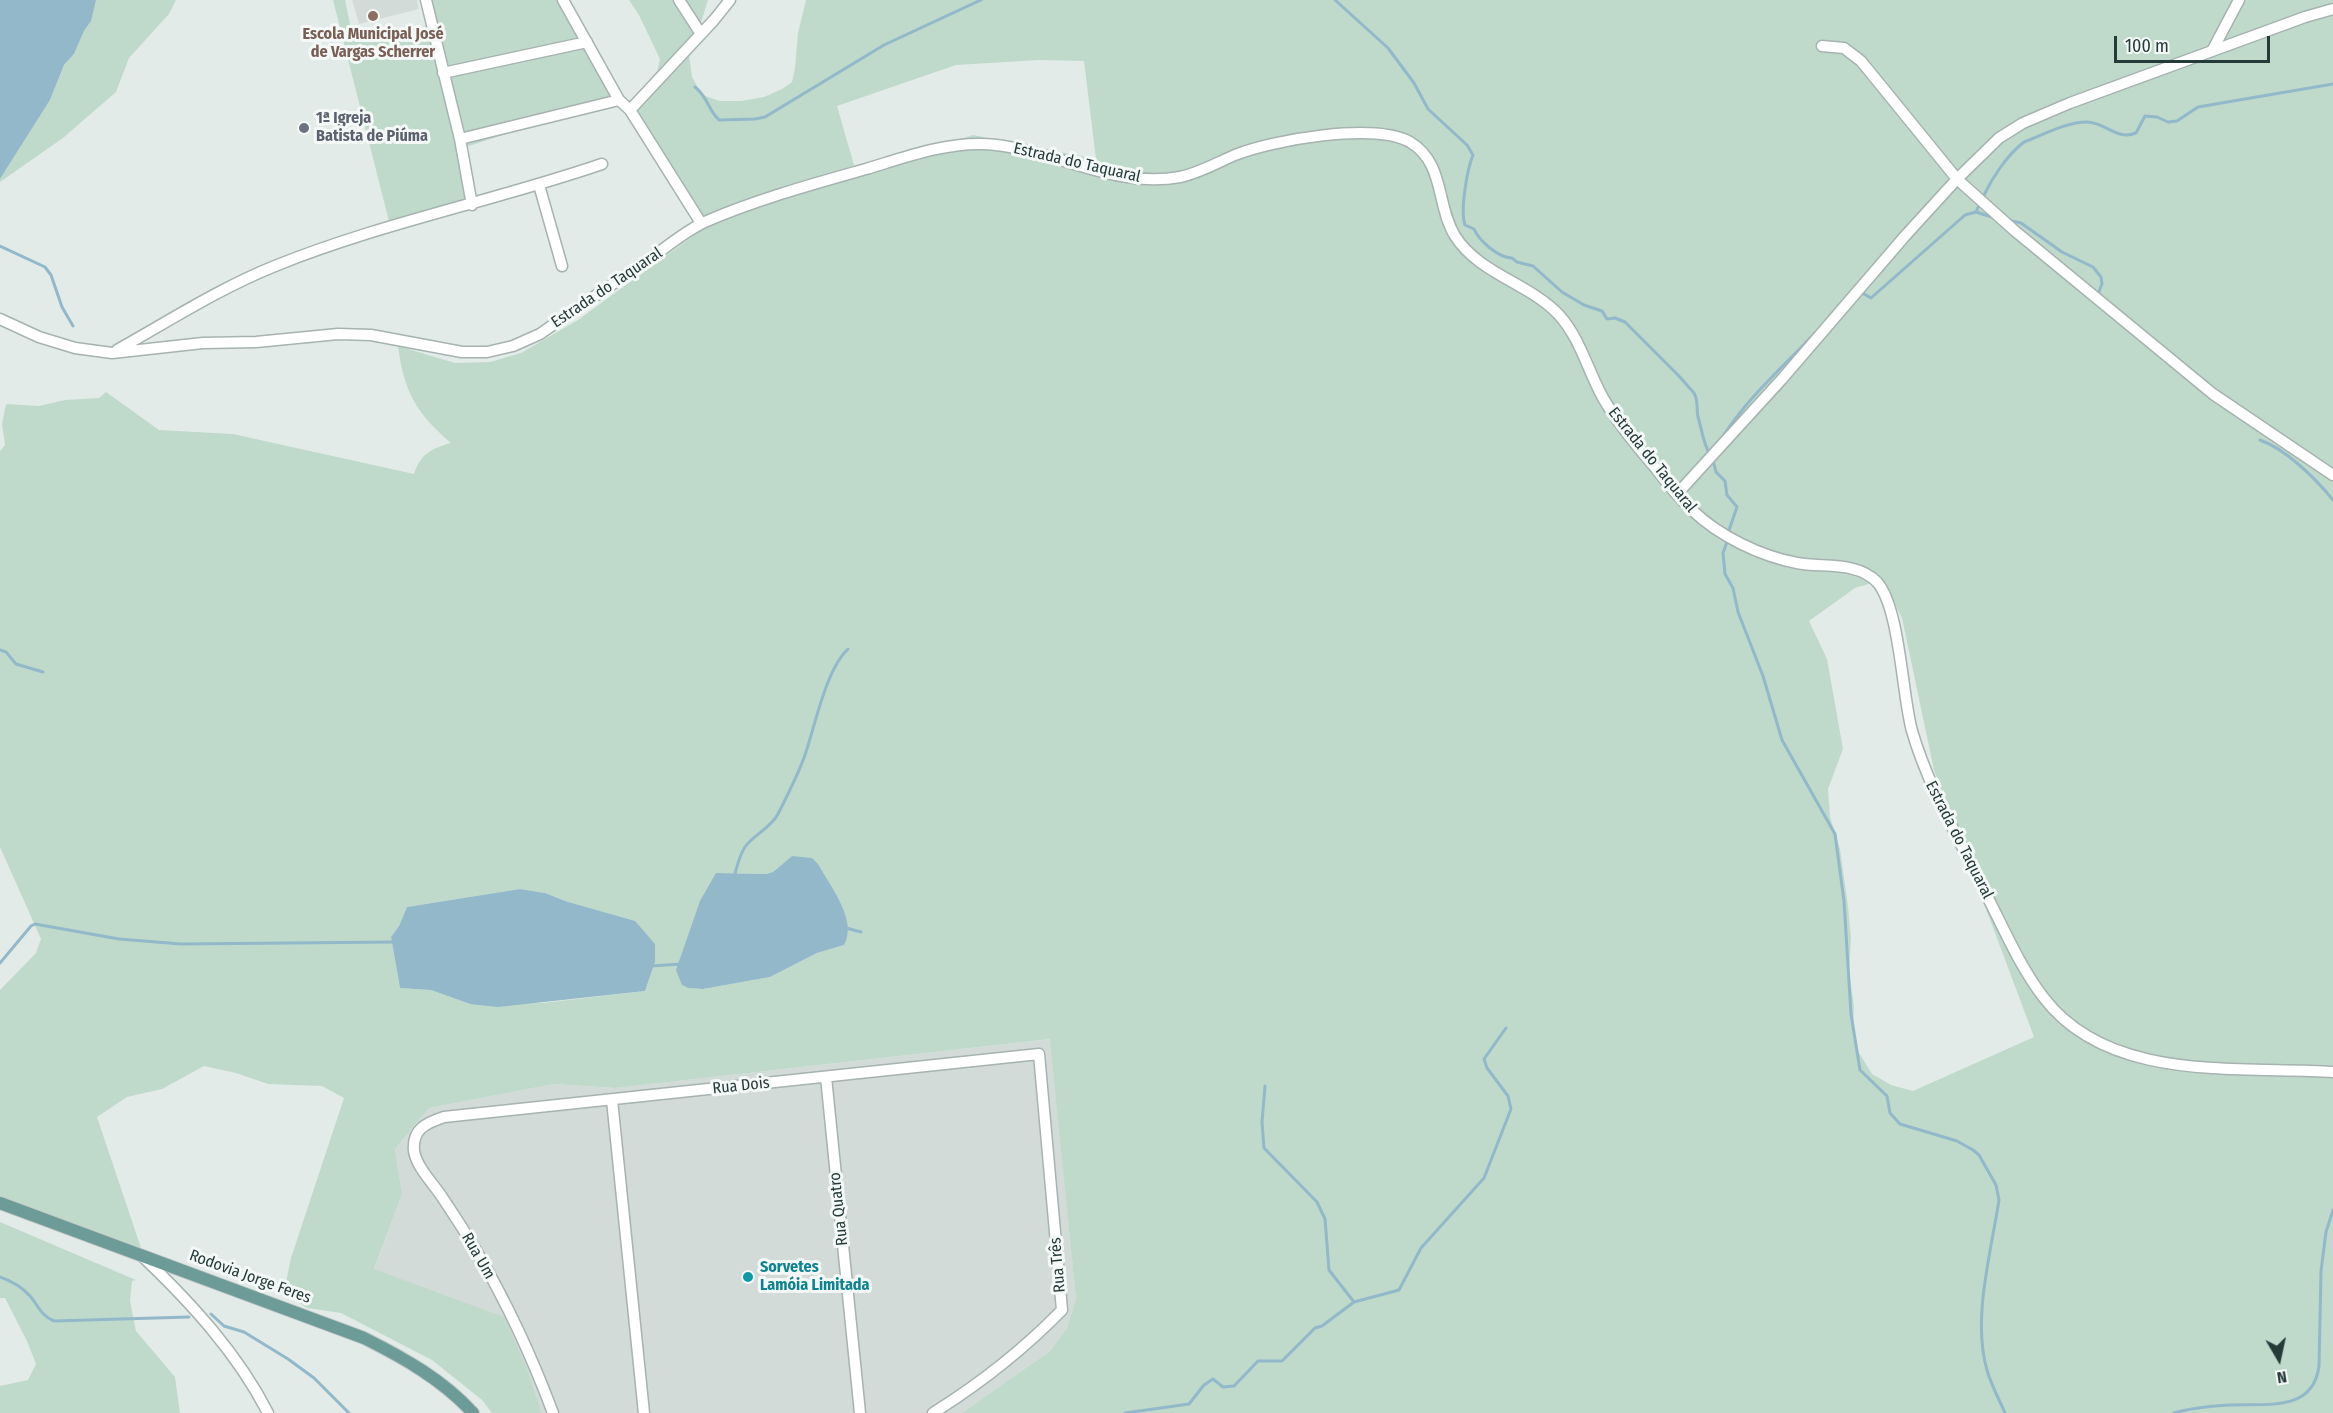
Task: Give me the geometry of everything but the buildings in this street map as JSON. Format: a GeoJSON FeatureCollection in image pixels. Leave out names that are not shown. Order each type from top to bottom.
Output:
{"type":"FeatureCollection","features":[{"type":"Feature","properties":{"kind":"main road","name":"Rodovia Jorge Feres"},"geometry":{"type":"LineString","coordinates":[[0,1203],[364,1338],[402,1357],[437,1380],[473,1413]]}},
{"type":"Feature","properties":{"kind":"street"},"geometry":{"type":"LineString","coordinates":[[426,0],[460,139],[472,205]]}},
{"type":"Feature","properties":{"kind":"street"},"geometry":{"type":"LineString","coordinates":[[563,0],[619,100],[630,110],[701,223]]}},
{"type":"Feature","properties":{"kind":"street"},"geometry":{"type":"LineString","coordinates":[[679,0],[701,34]]}},
{"type":"Feature","properties":{"kind":"street"},"geometry":{"type":"LineString","coordinates":[[630,110],[701,34],[729,0]]}},
{"type":"Feature","properties":{"kind":"street"},"geometry":{"type":"LineString","coordinates":[[2212,51],[2239,0]]}},
{"type":"Feature","properties":{"kind":"street"},"geometry":{"type":"LineString","coordinates":[[1677,494],[1709,461],[1957,179],[1999,138],[2023,123],[2070,103],[2305,17],[2333,9]]}},
{"type":"Feature","properties":{"kind":"street"},"geometry":{"type":"LineString","coordinates":[[443,73],[587,42]]}},
{"type":"Feature","properties":{"kind":"street"},"geometry":{"type":"LineString","coordinates":[[1822,46],[1844,48],[1861,61],[1957,179],[2024,238],[2213,394],[2333,476]]}},
{"type":"Feature","properties":{"kind":"street"},"geometry":{"type":"LineString","coordinates":[[460,139],[619,100]]}},
{"type":"Feature","properties":{"kind":"street","name":"Estrada do Taquaral"},"geometry":{"type":"LineString","coordinates":[[0,319],[39,337],[75,348],[112,353],[203,343],[256,342],[339,334],[371,335],[462,352],[487,352],[513,346],[540,334],[701,223],[830,179],[945,147],[975,144],[1006,146],[1061,159],[1120,177],[1148,180],[1176,178],[1202,171],[1234,156],[1267,145],[1304,138],[1373,133],[1392,135],[1414,144],[1428,159],[1440,184],[1450,225],[1465,249],[1481,262],[1540,299],[1558,314],[1574,336],[1604,399],[1629,436],[1694,513],[1743,544],[1774,557],[1801,564],[1852,569],[1868,575],[1880,585],[1891,614],[1911,726],[1927,774],[2022,964],[2044,999],[2067,1024],[2093,1040],[2131,1055],[2171,1065],[2219,1069],[2333,1072]]}},
{"type":"Feature","properties":{"kind":"street"},"geometry":{"type":"LineString","coordinates":[[112,353],[243,280],[275,266],[396,225],[472,205],[602,164]]}},
{"type":"Feature","properties":{"kind":"street"},"geometry":{"type":"LineString","coordinates":[[539,185],[562,266]]}},
{"type":"Feature","properties":{"kind":"street","name":"Rua Dois"},"geometry":{"type":"LineString","coordinates":[[444,1117],[1039,1054]]}},
{"type":"Feature","properties":{"kind":"street","name":"Rua Três"},"geometry":{"type":"LineString","coordinates":[[933,1413],[977,1385],[1041,1332],[1062,1310],[1039,1054]]}},
{"type":"Feature","properties":{"kind":"street","name":"Rua Quatro"},"geometry":{"type":"LineString","coordinates":[[826,1077],[860,1413]]}},
{"type":"Feature","properties":{"kind":"street"},"geometry":{"type":"LineString","coordinates":[[612,1100],[644,1413]]}},
{"type":"Feature","properties":{"kind":"street","name":"Rua Um"},"geometry":{"type":"LineString","coordinates":[[444,1117],[419,1129],[415,1138],[416,1159],[477,1252],[529,1352],[553,1413]]}},
{"type":"Feature","properties":{"kind":"street"},"geometry":{"type":"LineString","coordinates":[[141,1255],[205,1322],[246,1375],[267,1413]]}},
{"type":"Feature","properties":{"kind":"shaded area","name":"Escola Municipal José de Vargas Scherrer"},"geometry":{"type":"Polygon","coordinates":[[[352,0],[417,0],[419,9],[359,24],[352,0]]]}},
{"type":"Feature","properties":{"kind":"shaded area"},"geometry":{"type":"Polygon","coordinates":[[[1051,1039],[1076,1299],[1067,1328],[1050,1351],[962,1413],[542,1413],[528,1371],[374,1270],[402,1194],[395,1149],[429,1108],[554,1084],[615,1088],[1051,1039]]]}},
{"type":"Feature","properties":{"kind":"green space"},"geometry":{"type":"Polygon","coordinates":[[[96,0],[176,0],[169,14],[129,58],[116,92],[63,138],[0,182],[50,100],[64,65],[74,54],[89,24],[96,0]]]}},
{"type":"Feature","properties":{"kind":"green space"},"geometry":{"type":"Polygon","coordinates":[[[333,0],[345,0],[353,38],[434,25],[429,0],[557,0],[612,99],[466,147],[465,209],[391,229],[333,0]]]}},
{"type":"Feature","properties":{"kind":"green space"},"geometry":{"type":"Polygon","coordinates":[[[629,0],[708,0],[700,26],[691,41],[689,55],[692,77],[702,95],[720,101],[741,101],[764,97],[792,82],[798,33],[806,0],[2333,0],[2333,1413],[962,1413],[1050,1351],[1067,1328],[1076,1299],[1050,1039],[615,1088],[554,1084],[429,1108],[395,1149],[402,1194],[374,1269],[504,1317],[528,1371],[542,1413],[492,1413],[482,1400],[432,1360],[341,1313],[307,1308],[284,1292],[291,1258],[344,1098],[322,1086],[268,1084],[236,1073],[204,1066],[162,1089],[127,1097],[97,1117],[141,1248],[0,1197],[0,990],[36,953],[41,939],[0,847],[0,451],[5,445],[2,424],[6,404],[39,406],[65,400],[99,398],[106,392],[159,430],[233,434],[414,474],[420,461],[428,453],[451,443],[420,411],[408,389],[398,346],[455,363],[490,362],[521,353],[578,320],[700,231],[633,108],[654,84],[660,59],[639,15],[629,0]],[[1039,60],[956,65],[837,106],[856,172],[973,135],[1096,159],[1084,61],[1039,60]],[[1872,583],[1855,588],[1809,621],[1827,659],[1843,749],[1828,789],[1830,817],[1840,849],[1848,906],[1851,937],[1849,972],[1854,1006],[1853,1033],[1858,1051],[1872,1074],[1891,1085],[1913,1091],[2034,1037],[1934,770],[1902,618],[1893,601],[1872,583]],[[792,856],[773,872],[766,874],[719,873],[682,985],[688,988],[703,989],[770,977],[817,953],[844,945],[792,856]],[[520,889],[407,907],[399,926],[391,937],[400,988],[431,990],[470,1004],[543,1003],[645,991],[655,962],[568,902],[545,893],[520,889]]]}},
{"type":"Feature","properties":{"kind":"green space"},"geometry":{"type":"Polygon","coordinates":[[[0,1222],[136,1280],[132,1281],[130,1301],[136,1331],[175,1377],[180,1413],[0,1413],[0,1386],[28,1380],[36,1364],[5,1298],[0,1298],[0,1222]]]}},
{"type":"Feature","properties":{"kind":"water"},"geometry":{"type":"Polygon","coordinates":[[[0,0],[96,0],[91,21],[74,54],[64,65],[50,100],[0,179],[0,0]]]}},
{"type":"Feature","properties":{"kind":"water"},"geometry":{"type":"Polygon","coordinates":[[[792,856],[812,858],[841,903],[848,925],[844,945],[817,953],[770,977],[703,989],[688,988],[682,985],[676,970],[700,901],[716,873],[766,874],[773,872],[792,856]]]}},
{"type":"Feature","properties":{"kind":"water"},"geometry":{"type":"Polygon","coordinates":[[[520,889],[545,893],[635,921],[655,944],[655,962],[645,991],[498,1007],[470,1004],[431,990],[400,988],[391,937],[399,926],[407,907],[520,889]]]}},
{"type":"Feature","properties":{"kind":"waterway"},"geometry":{"type":"LineString","coordinates":[[695,87],[719,120],[765,117],[884,45],[981,0]]}},
{"type":"Feature","properties":{"kind":"waterway"},"geometry":{"type":"LineString","coordinates":[[1335,0],[1388,48],[1414,83],[1428,109],[1467,145],[1473,155],[1465,190],[1463,210],[1465,225],[1474,229],[1480,239],[1496,252],[1517,262],[1533,266],[1562,292],[1584,305],[1602,311],[1607,319],[1615,318],[1625,322],[1694,393],[1697,414],[1710,455]]}},
{"type":"Feature","properties":{"kind":"waterway"},"geometry":{"type":"LineString","coordinates":[[1983,197],[2000,167],[2018,147],[2024,142],[2063,126],[2087,122],[2129,135],[2136,133],[2145,116],[2157,117],[2168,122],[2177,121],[2198,107],[2333,84]]}},
{"type":"Feature","properties":{"kind":"waterway"},"geometry":{"type":"LineString","coordinates":[[1976,212],[1980,203]]}},
{"type":"Feature","properties":{"kind":"waterway"},"geometry":{"type":"LineString","coordinates":[[1859,291],[1871,298],[1965,215],[1976,212],[1995,218]]}},
{"type":"Feature","properties":{"kind":"waterway"},"geometry":{"type":"LineString","coordinates":[[2007,220],[2021,223],[2062,252],[2093,267],[2101,277],[2102,284],[2098,294]]}},
{"type":"Feature","properties":{"kind":"waterway"},"geometry":{"type":"LineString","coordinates":[[0,246],[45,267],[51,275],[62,307],[73,326]]}},
{"type":"Feature","properties":{"kind":"waterway"},"geometry":{"type":"LineString","coordinates":[[1724,435],[1756,394],[1815,333]]}},
{"type":"Feature","properties":{"kind":"waterway"},"geometry":{"type":"LineString","coordinates":[[2260,440],[2290,457],[2333,500]]}},
{"type":"Feature","properties":{"kind":"waterway"},"geometry":{"type":"LineString","coordinates":[[1713,460],[1716,472],[1725,481],[1727,495],[1737,507],[1728,533]]}},
{"type":"Feature","properties":{"kind":"waterway"},"geometry":{"type":"LineString","coordinates":[[1728,539],[1723,553],[1725,574],[1733,588],[1738,612],[1763,676],[1782,740],[1835,834],[1844,901],[1851,1014],[1860,1070],[1887,1096],[1890,1113],[1900,1124],[1957,1141],[1973,1150],[1979,1155],[1996,1185],[1999,1200],[1984,1286],[1981,1329],[1987,1370],[2005,1413]]}},
{"type":"Feature","properties":{"kind":"waterway"},"geometry":{"type":"LineString","coordinates":[[734,877],[745,847],[778,814],[805,755],[827,684],[840,658],[848,649]]}},
{"type":"Feature","properties":{"kind":"waterway"},"geometry":{"type":"LineString","coordinates":[[0,650],[6,652],[16,664],[43,672]]}},
{"type":"Feature","properties":{"kind":"waterway"},"geometry":{"type":"LineString","coordinates":[[0,963],[35,924],[119,939],[181,944],[395,942]]}},
{"type":"Feature","properties":{"kind":"waterway"},"geometry":{"type":"LineString","coordinates":[[846,928],[861,932]]}},
{"type":"Feature","properties":{"kind":"waterway"},"geometry":{"type":"LineString","coordinates":[[650,966],[682,964]]}},
{"type":"Feature","properties":{"kind":"waterway"},"geometry":{"type":"LineString","coordinates":[[1125,1413],[1189,1404],[1204,1385],[1213,1379],[1223,1387],[1234,1386],[1258,1361],[1282,1361],[1315,1328],[1322,1326],[1354,1302],[1399,1290],[1421,1248],[1484,1178],[1511,1109],[1508,1096],[1487,1068],[1484,1059],[1506,1028]]}},
{"type":"Feature","properties":{"kind":"waterway"},"geometry":{"type":"LineString","coordinates":[[1265,1086],[1262,1122],[1264,1148],[1317,1202],[1325,1219],[1329,1270],[1354,1302]]}},
{"type":"Feature","properties":{"kind":"waterway"},"geometry":{"type":"LineString","coordinates":[[2174,1413],[2215,1406],[2286,1402],[2308,1392],[2315,1381],[2319,1366],[2321,1271],[2326,1232],[2333,1210]]}},
{"type":"Feature","properties":{"kind":"waterway"},"geometry":{"type":"LineString","coordinates":[[0,1277],[23,1290],[43,1313],[54,1321],[189,1317]]}},
{"type":"Feature","properties":{"kind":"waterway"},"geometry":{"type":"LineString","coordinates":[[211,1314],[224,1326],[244,1332],[288,1359],[314,1378],[349,1413]]}},
{"type":"Feature","properties":{"kind":"place","name":"Escola Municipal José de Vargas Scherrer"},"geometry":{"type":"Point","coordinates":[373,16]}},
{"type":"Feature","properties":{"kind":"place","name":"1ª Igreja Batista de Piúma"},"geometry":{"type":"Point","coordinates":[304,128]}},
{"type":"Feature","properties":{"kind":"place","name":"Sorvetes Lamóia Limitada"},"geometry":{"type":"Point","coordinates":[748,1277]}}]}
